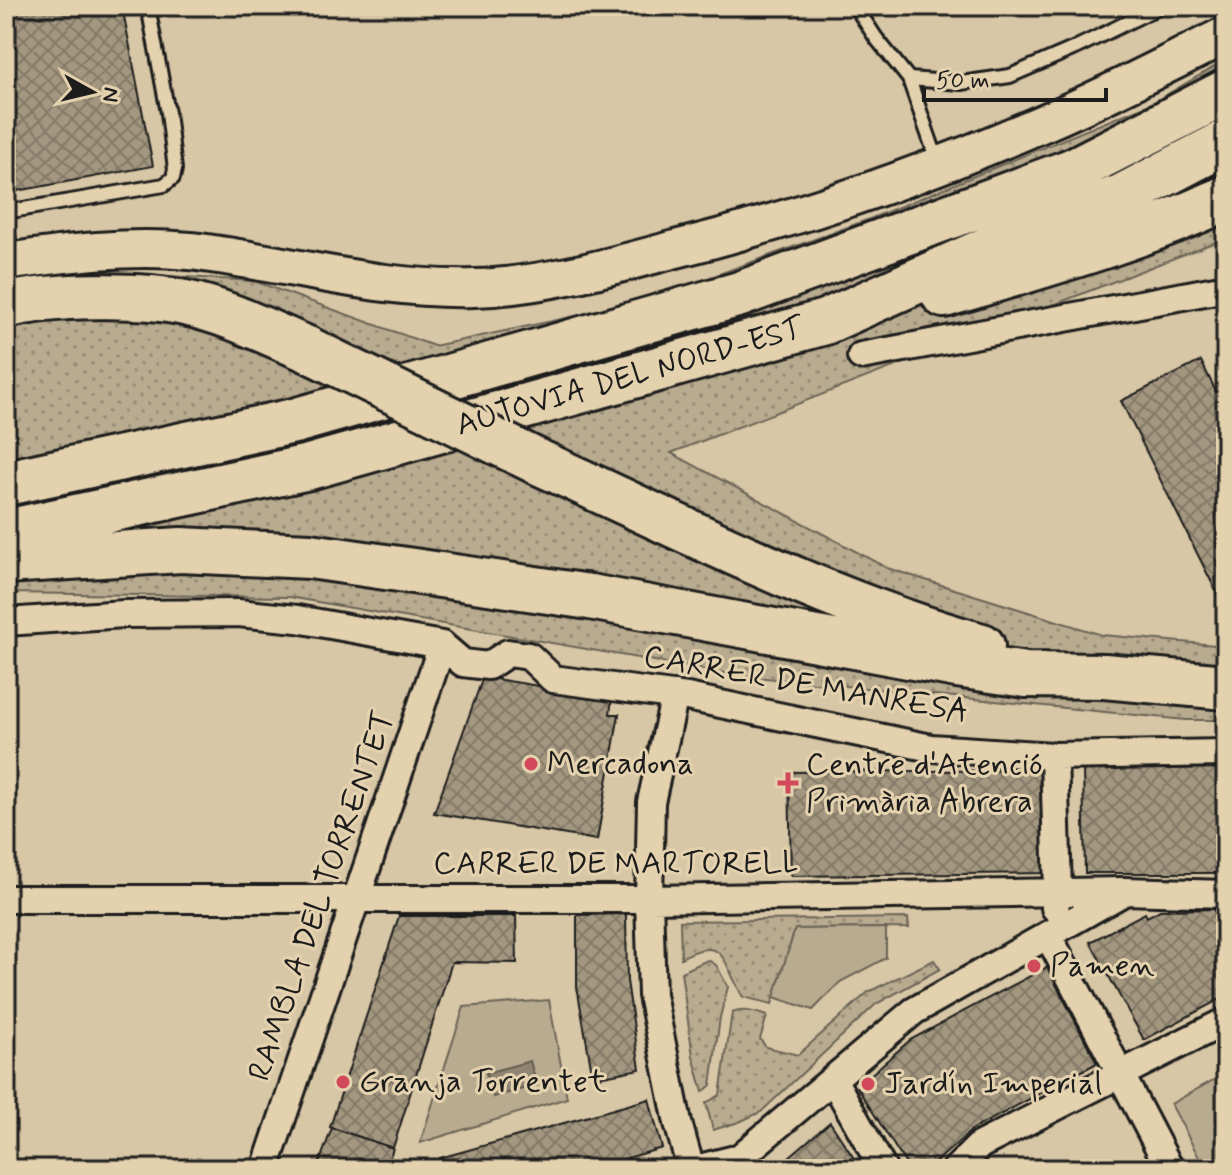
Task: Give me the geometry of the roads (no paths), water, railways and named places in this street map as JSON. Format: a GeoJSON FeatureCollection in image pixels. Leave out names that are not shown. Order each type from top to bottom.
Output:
{"type":"FeatureCollection","features":[{"type":"Feature","properties":{"kind":"highway","name":"AUTOVIA DEL NORD-EST"},"geometry":{"type":"LineString","coordinates":[[6,483],[294,421],[740,294],[1072,171],[1226,92]]}},
{"type":"Feature","properties":{"kind":"highway","name":"AUTOVIA DEL NORD-EST"},"geometry":{"type":"LineString","coordinates":[[6,532],[309,467],[825,322],[1035,228],[1121,197],[1226,142]]}},
{"type":"Feature","properties":{"kind":"highway"},"geometry":{"type":"LineString","coordinates":[[825,322],[896,309],[1065,259],[1206,213],[1226,198]]}},
{"type":"Feature","properties":{"kind":"highway"},"geometry":{"type":"LineString","coordinates":[[6,306],[78,297],[184,302],[236,318],[307,349],[729,552],[893,617],[964,641],[1104,676]]}},
{"type":"Feature","properties":{"kind":"highway"},"geometry":{"type":"LineString","coordinates":[[6,561],[181,550],[310,556],[590,597],[1026,675],[1104,676],[1226,687]]}},
{"type":"Feature","properties":{"kind":"street"},"geometry":{"type":"LineString","coordinates":[[8,250],[189,251],[418,287],[476,288],[573,276],[803,213],[939,165],[1050,121],[1226,35]]}},
{"type":"Feature","properties":{"kind":"street"},"geometry":{"type":"LineString","coordinates":[[861,356],[1226,288]]}},
{"type":"Feature","properties":{"kind":"street"},"geometry":{"type":"LineString","coordinates":[[6,622],[124,614],[238,613],[297,619],[442,645]]}},
{"type":"Feature","properties":{"kind":"street","name":"CARRER DE MANRESA"},"geometry":{"type":"LineString","coordinates":[[442,645],[463,663],[488,666],[508,653],[529,656],[553,679],[675,695],[931,748],[1054,756],[1226,753]]}},
{"type":"Feature","properties":{"kind":"street","name":"RAMBLA DEL TORRENTET"},"geometry":{"type":"LineString","coordinates":[[265,1169],[442,645]]}},
{"type":"Feature","properties":{"kind":"street"},"geometry":{"type":"LineString","coordinates":[[675,695],[651,802],[649,899],[652,995],[678,1123],[693,1169],[739,1158],[914,1011],[1124,891]]}},
{"type":"Feature","properties":{"kind":"street"},"geometry":{"type":"LineString","coordinates":[[1054,756],[1058,892],[1048,935],[1170,1169]]}},
{"type":"Feature","properties":{"kind":"street","name":"CARRER DE MARTORELL"},"geometry":{"type":"LineString","coordinates":[[6,899],[649,899],[1124,891],[1226,894]]}},
{"type":"Feature","properties":{"kind":"street"},"geometry":{"type":"LineString","coordinates":[[956,1169],[980,1145],[1226,1021]]}},
{"type":"Feature","properties":{"kind":"street"},"geometry":{"type":"LineString","coordinates":[[833,1079],[883,1169]]}},
{"type":"Feature","properties":{"kind":"lane"},"geometry":{"type":"LineString","coordinates":[[6,212],[164,185],[173,178],[175,169],[168,113],[148,6]]}},
{"type":"Feature","properties":{"kind":"lane"},"geometry":{"type":"LineString","coordinates":[[855,6],[909,79],[939,165]]}},
{"type":"Feature","properties":{"kind":"lane"},"geometry":{"type":"LineString","coordinates":[[909,79],[961,83],[1010,76],[1161,6]]}},
{"type":"Feature","properties":{"kind":"place","name":"Mercadona"},"geometry":{"type":"Point","coordinates":[531,764]}},
{"type":"Feature","properties":{"kind":"place","name":"Centre d'Atenció Primària Abrera"},"geometry":{"type":"Point","coordinates":[788,783]}},
{"type":"Feature","properties":{"kind":"place","name":"Pamen"},"geometry":{"type":"Point","coordinates":[1034,966]}},
{"type":"Feature","properties":{"kind":"place","name":"Granja Torrentet"},"geometry":{"type":"Point","coordinates":[343,1082]}},
{"type":"Feature","properties":{"kind":"place","name":"Jardín Imperial"},"geometry":{"type":"Point","coordinates":[868,1084]}}]}
